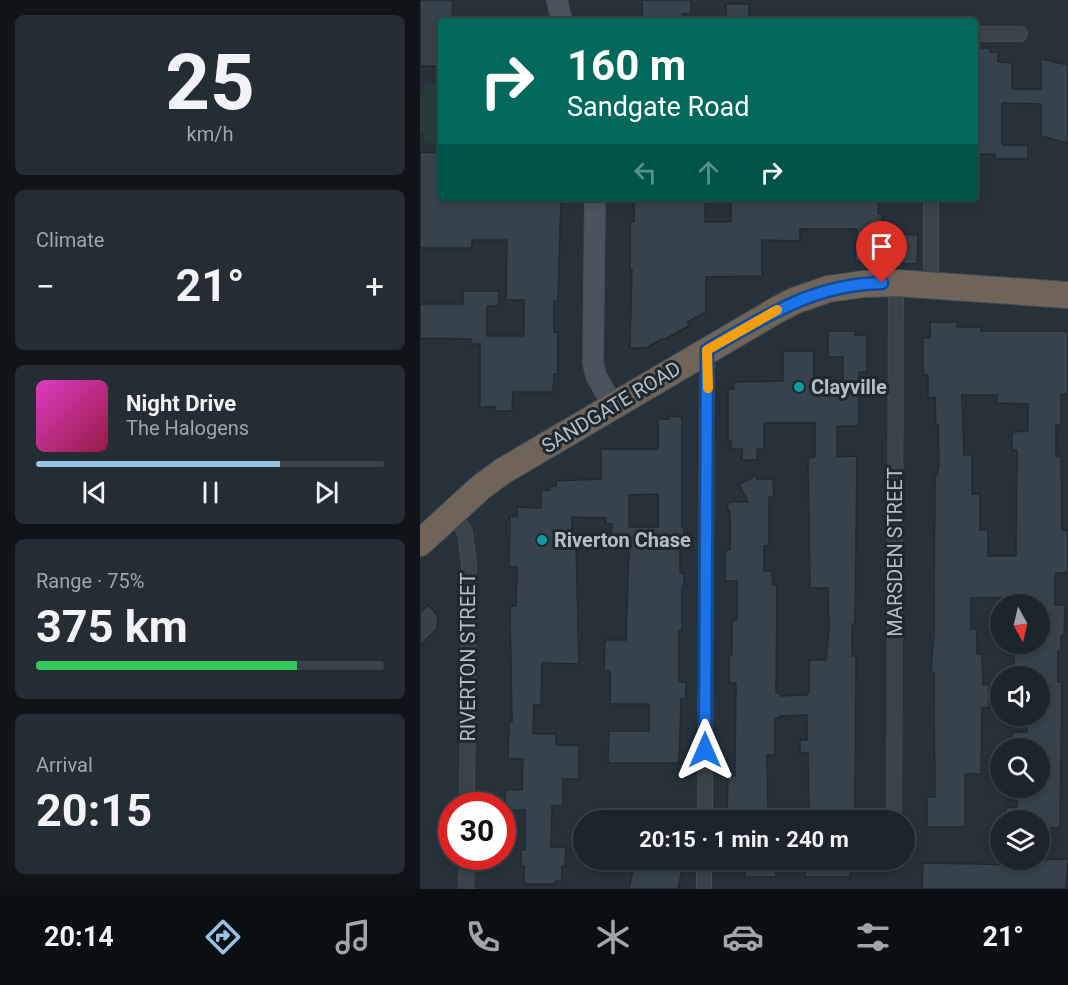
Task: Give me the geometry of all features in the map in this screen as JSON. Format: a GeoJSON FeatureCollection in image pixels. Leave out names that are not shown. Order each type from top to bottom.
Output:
{"type":"FeatureCollection","features":[{"type":"Feature","properties":{"kind":"highway","name":"SANDGATE ROAD"},"geometry":{"type":"LineString","coordinates":[[420,543],[503,471],[775,311],[812,294],[845,286],[896,283],[1068,295]]}},
{"type":"Feature","properties":{"kind":"street"},"geometry":{"type":"LineString","coordinates":[[557,0],[561,18]]}},
{"type":"Feature","properties":{"kind":"street"},"geometry":{"type":"LineString","coordinates":[[978,34],[1020,34]]}},
{"type":"Feature","properties":{"kind":"street"},"geometry":{"type":"LineString","coordinates":[[595,201],[593,362],[596,376],[613,405]]}},
{"type":"Feature","properties":{"kind":"street"},"geometry":{"type":"LineString","coordinates":[[930,286],[931,201]]}},
{"type":"Feature","properties":{"kind":"street","name":"MARSDEN STREET"},"geometry":{"type":"LineString","coordinates":[[894,810],[896,283]]}},
{"type":"Feature","properties":{"kind":"street"},"geometry":{"type":"LineString","coordinates":[[705,810],[707,350]]}},
{"type":"Feature","properties":{"kind":"street","name":"RIVERTON STREET"},"geometry":{"type":"LineString","coordinates":[[453,513],[465,532],[469,565],[467,792]]}},
{"type":"Feature","properties":{"kind":"street"},"geometry":{"type":"LineString","coordinates":[[466,889],[467,870]]}},
{"type":"Feature","properties":{"kind":"street"},"geometry":{"type":"LineString","coordinates":[[704,870],[704,889]]}},
{"type":"Feature","properties":{"kind":"shaded area"},"geometry":{"type":"Polygon","coordinates":[[[424,84],[438,84],[438,144],[424,143],[424,133],[420,133],[420,95],[424,94],[424,84]]]}},
{"type":"Feature","properties":{"kind":"building"},"geometry":{"type":"Polygon","coordinates":[[[420,0],[453,0],[452,18],[438,18],[438,66],[420,66],[420,0]]]}},
{"type":"Feature","properties":{"kind":"building"},"geometry":{"type":"Polygon","coordinates":[[[642,0],[691,0],[691,14],[682,14],[682,18],[642,18],[642,0]]]}},
{"type":"Feature","properties":{"kind":"building"},"geometry":{"type":"Polygon","coordinates":[[[726,4],[749,4],[749,18],[726,18],[726,4]]]}},
{"type":"Feature","properties":{"kind":"building"},"geometry":{"type":"Polygon","coordinates":[[[978,48],[990,48],[990,52],[998,52],[998,62],[1012,63],[1012,89],[1041,89],[1041,59],[1068,65],[1068,143],[1041,136],[1041,104],[1002,103],[1002,145],[1028,145],[1028,159],[995,159],[995,154],[978,154],[978,48]]]}},
{"type":"Feature","properties":{"kind":"building"},"geometry":{"type":"Polygon","coordinates":[[[420,152],[438,153],[438,201],[561,201],[558,301],[554,301],[554,332],[558,332],[558,374],[554,374],[553,392],[513,392],[512,411],[495,411],[495,407],[480,407],[480,344],[471,344],[471,339],[420,338],[420,304],[463,304],[463,291],[499,291],[499,306],[487,306],[487,336],[524,336],[524,300],[506,300],[507,240],[472,240],[472,248],[420,248],[420,152]]]}},
{"type":"Feature","properties":{"kind":"building"},"geometry":{"type":"Polygon","coordinates":[[[634,201],[705,201],[705,222],[731,222],[731,201],[879,201],[878,214],[882,214],[881,233],[918,235],[917,264],[855,261],[857,229],[800,229],[800,241],[762,240],[762,276],[706,277],[706,312],[687,322],[689,326],[663,340],[646,348],[630,348],[632,270],[630,270],[630,222],[634,222],[634,201]]]}},
{"type":"Feature","properties":{"kind":"building"},"geometry":{"type":"Polygon","coordinates":[[[930,322],[957,322],[957,327],[981,327],[981,331],[1068,331],[1068,394],[1061,394],[1061,425],[1056,425],[1056,456],[1061,456],[1062,530],[1068,530],[1068,573],[1056,573],[1055,577],[1055,605],[1065,605],[1064,636],[1061,636],[1061,651],[1058,651],[1058,682],[1062,682],[1060,828],[1050,828],[1050,810],[1006,810],[1006,807],[1017,807],[1017,798],[1050,798],[1050,738],[1012,738],[1012,732],[1027,732],[1027,726],[1050,726],[1050,666],[1014,666],[1014,654],[1050,654],[1050,594],[990,594],[990,598],[971,598],[971,629],[977,629],[977,654],[982,654],[983,685],[989,684],[989,708],[982,708],[981,774],[965,774],[965,827],[927,827],[927,797],[935,797],[934,673],[931,673],[934,633],[935,475],[937,475],[939,465],[935,397],[928,398],[928,375],[923,375],[923,338],[930,338],[930,322]],[[962,395],[964,455],[972,455],[972,494],[980,494],[980,530],[988,530],[988,556],[1016,556],[1017,450],[1012,450],[1012,432],[1028,431],[1028,404],[997,403],[997,395],[962,395]]]}},
{"type":"Feature","properties":{"kind":"building"},"geometry":{"type":"Polygon","coordinates":[[[828,331],[855,331],[855,335],[867,335],[867,372],[859,372],[859,426],[837,426],[837,457],[857,456],[855,624],[852,624],[852,656],[856,656],[855,810],[809,810],[808,753],[800,753],[800,740],[807,740],[807,715],[775,718],[775,755],[767,755],[768,810],[727,810],[728,776],[735,776],[736,683],[729,683],[729,655],[732,655],[732,620],[737,620],[737,581],[725,581],[725,550],[730,550],[730,514],[727,506],[730,502],[748,502],[739,484],[757,475],[757,479],[773,479],[774,497],[769,497],[769,545],[764,546],[764,571],[772,571],[773,585],[777,585],[776,693],[780,693],[780,696],[807,695],[809,692],[809,660],[826,660],[829,630],[828,588],[810,588],[808,458],[815,457],[815,423],[764,423],[764,449],[757,449],[757,460],[742,460],[742,449],[731,449],[731,441],[728,441],[728,389],[734,389],[734,382],[783,381],[783,351],[814,351],[814,383],[843,383],[843,357],[828,357],[828,331]]]}},
{"type":"Feature","properties":{"kind":"building"},"geometry":{"type":"Polygon","coordinates":[[[669,416],[682,417],[684,541],[681,540],[680,545],[680,573],[684,573],[684,586],[682,586],[682,631],[679,631],[679,682],[686,682],[686,699],[681,699],[679,763],[608,763],[609,731],[649,731],[649,704],[610,704],[610,671],[604,671],[605,640],[626,640],[629,547],[624,547],[624,543],[611,543],[612,524],[606,524],[606,518],[572,517],[572,545],[576,546],[579,664],[542,663],[541,705],[534,705],[533,734],[556,734],[556,745],[579,745],[579,779],[563,779],[563,806],[552,806],[551,847],[566,847],[562,881],[555,881],[555,884],[524,884],[521,850],[525,850],[525,810],[516,810],[516,792],[505,792],[505,790],[522,790],[523,759],[508,759],[509,722],[512,722],[510,606],[516,606],[517,567],[509,567],[510,516],[517,517],[517,507],[541,508],[541,490],[550,490],[550,486],[556,486],[556,481],[601,479],[601,449],[658,449],[658,419],[669,419],[669,416]],[[658,494],[629,495],[629,527],[658,527],[658,494]]]}},
{"type":"Feature","properties":{"kind":"building"},"geometry":{"type":"Polygon","coordinates":[[[428,605],[438,616],[437,629],[420,645],[420,613],[428,605]]]}},
{"type":"Feature","properties":{"kind":"building"},"geometry":{"type":"Polygon","coordinates":[[[1050,859],[1068,859],[1066,889],[922,889],[923,863],[990,864],[990,870],[1050,870],[1050,859]]]}},
{"type":"Feature","properties":{"kind":"building"},"geometry":{"type":"Polygon","coordinates":[[[633,870],[682,870],[678,889],[629,889],[633,870]]]}},
{"type":"Feature","properties":{"kind":"building"},"geometry":{"type":"Polygon","coordinates":[[[745,870],[776,870],[776,877],[745,877],[745,870]]]}},
{"type":"Feature","properties":{"kind":"building"},"geometry":{"type":"Polygon","coordinates":[[[805,870],[850,870],[850,877],[805,877],[805,870]]]}},
{"type":"Feature","properties":{"kind":"slow traffic"},"geometry":{"type":"LineString","coordinates":[[708,388],[707,350],[777,310]]}},
{"type":"Feature","properties":{"kind":"place","name":"Clayville"},"geometry":{"type":"Point","coordinates":[799,387]}},
{"type":"Feature","properties":{"kind":"place","name":"Riverton Chase"},"geometry":{"type":"Point","coordinates":[542,540]}},
{"type":"Feature","properties":{"kind":"route"},"geometry":{"type":"LineString","coordinates":[[705,750],[707,350],[775,311],[812,294],[845,286],[882,283]]}}]}
